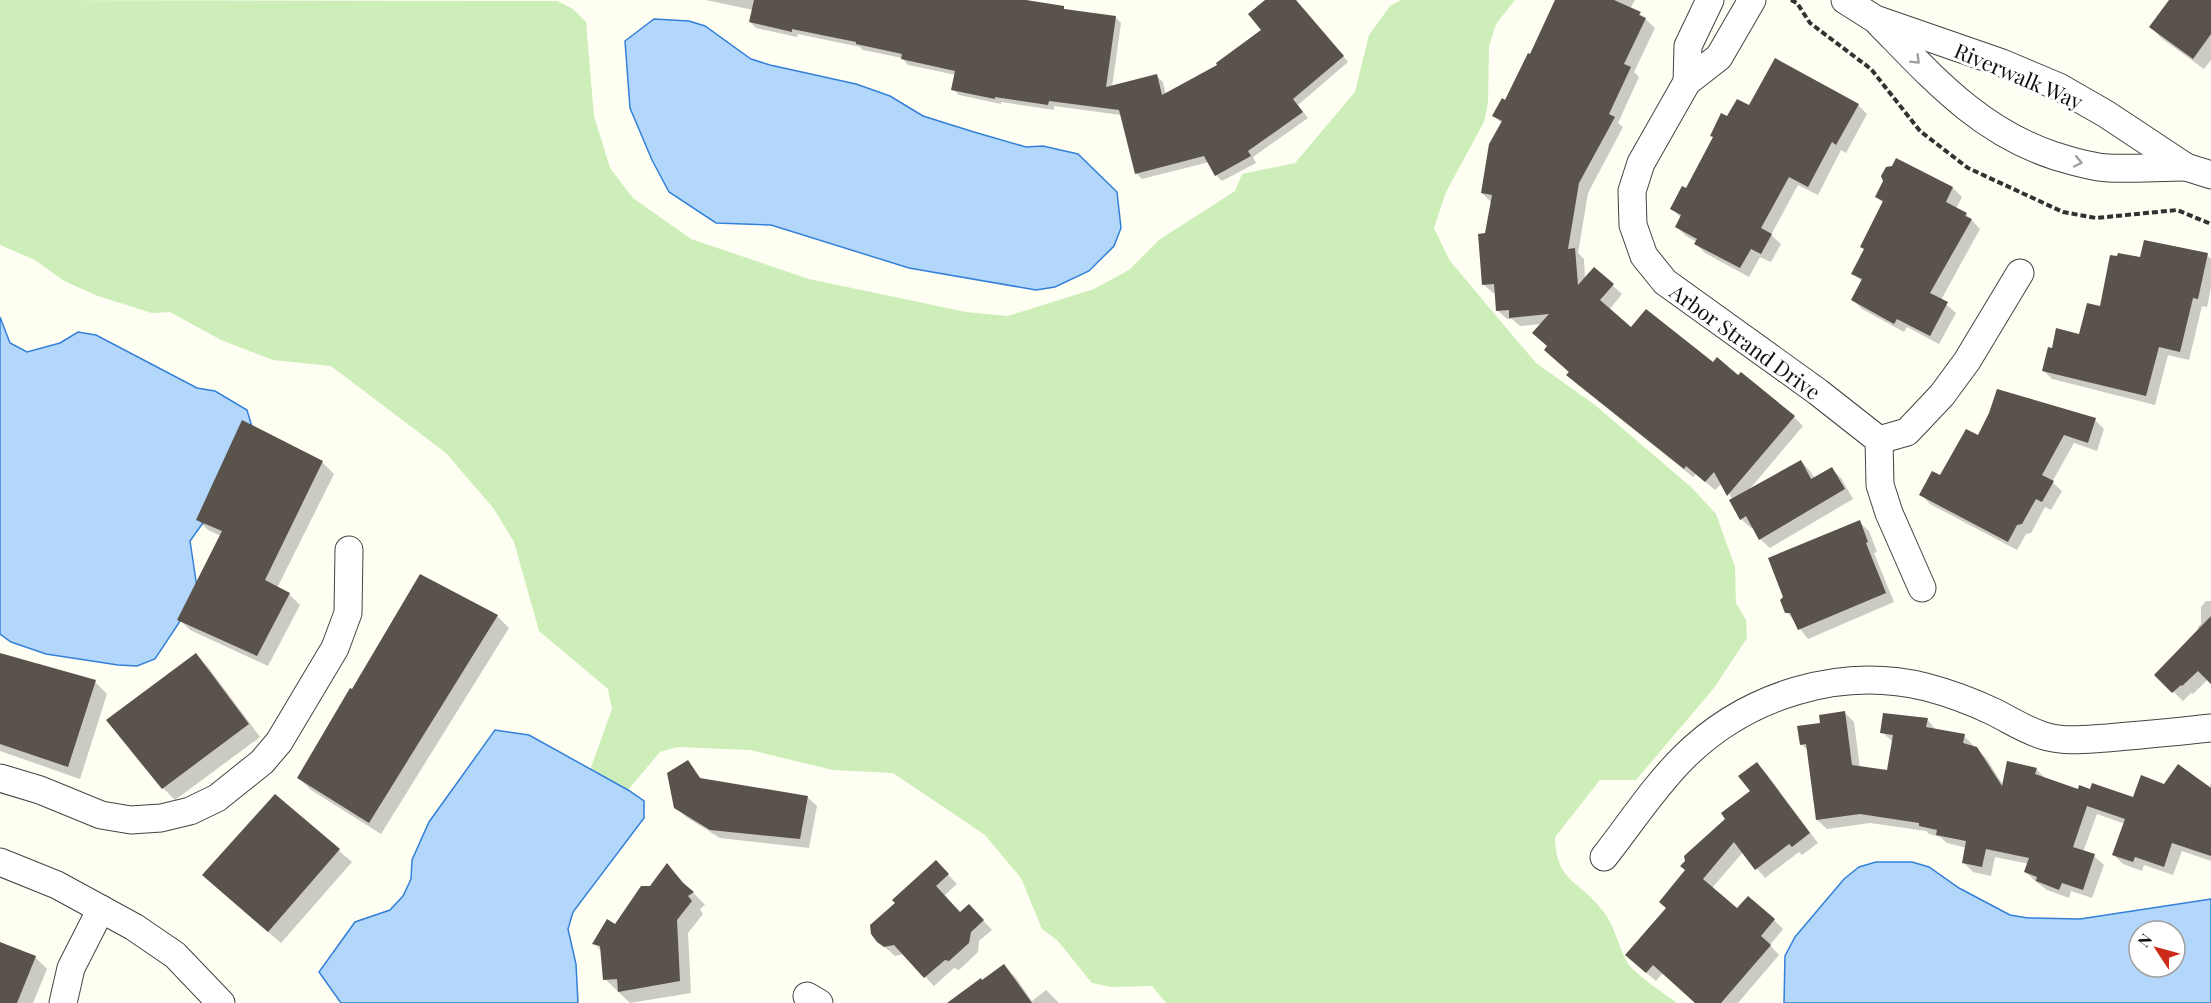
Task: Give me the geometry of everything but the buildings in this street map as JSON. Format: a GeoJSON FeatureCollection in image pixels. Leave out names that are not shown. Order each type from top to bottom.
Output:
{"type":"FeatureCollection","features":[{"type":"Feature","properties":{"kind":"street","name":"Arbor Strand Drive"},"geometry":{"type":"LineString","coordinates":[[1687,82],[1688,46],[1710,0]]}},
{"type":"Feature","properties":{"kind":"street","name":"Arbor Strand Drive"},"geometry":{"type":"LineString","coordinates":[[1752,0],[1719,57],[1687,82],[1641,163],[1632,191],[1633,225],[1644,256],[1665,282],[1818,392],[1879,440]]}},
{"type":"Feature","properties":{"kind":"street","name":"Riverwalk Way"},"geometry":{"type":"LineString","coordinates":[[1845,0],[1875,18],[2002,63],[2059,87],[2106,114],[2186,167],[2211,176]]}},
{"type":"Feature","properties":{"kind":"street","name":"Riverwalk Way"},"geometry":{"type":"LineString","coordinates":[[1875,18],[1952,97],[1978,118],[2007,136],[2038,150],[2072,161],[2107,168],[2186,167]]}},
{"type":"Feature","properties":{"kind":"street"},"geometry":{"type":"LineString","coordinates":[[1922,588],[1889,513],[1880,485],[1879,440],[1906,432],[1942,395],[1967,361],[2020,273]]}},
{"type":"Feature","properties":{"kind":"street"},"geometry":{"type":"LineString","coordinates":[[0,778],[40,790],[101,815],[131,820],[161,819],[190,811],[217,798],[262,762],[279,741],[334,648],[348,613],[349,550]]}},
{"type":"Feature","properties":{"kind":"street"},"geometry":{"type":"LineString","coordinates":[[1604,857],[1663,781],[1705,738],[1730,720],[1760,704],[1790,692],[1822,684],[1890,681],[1924,686],[1951,694],[2049,737],[2078,740],[2211,728]]}},
{"type":"Feature","properties":{"kind":"street"},"geometry":{"type":"LineString","coordinates":[[0,862],[57,885],[176,955],[221,1003]]}},
{"type":"Feature","properties":{"kind":"street"},"geometry":{"type":"LineString","coordinates":[[63,1003],[71,968],[101,909]]}},
{"type":"Feature","properties":{"kind":"green space"},"geometry":{"type":"Polygon","coordinates":[[[0,0],[557,1],[573,9],[586,22],[594,116],[610,168],[633,198],[691,239],[809,279],[966,312],[1008,316],[1094,289],[1129,270],[1159,240],[1235,191],[1242,174],[1295,163],[1355,92],[1369,35],[1390,6],[1401,0],[1515,0],[1496,24],[1489,46],[1488,103],[1484,122],[1446,192],[1434,228],[1450,261],[1536,363],[1595,405],[1691,487],[1716,514],[1735,567],[1736,603],[1746,620],[1747,638],[1714,688],[1636,780],[1600,780],[1555,837],[1560,864],[1571,880],[1594,901],[1607,917],[1627,962],[1635,972],[1677,1003],[1166,1003],[1152,986],[1111,987],[1092,983],[1057,940],[1042,929],[1021,878],[985,835],[893,773],[833,770],[750,750],[677,747],[660,752],[628,790],[590,770],[612,709],[608,689],[539,631],[514,542],[494,509],[446,453],[331,366],[273,360],[221,340],[170,312],[152,313],[98,296],[64,281],[35,260],[0,245],[0,0]]]}},
{"type":"Feature","properties":{"kind":"water"},"geometry":{"type":"Polygon","coordinates":[[[654,19],[689,21],[705,26],[751,59],[856,84],[890,96],[923,116],[1026,147],[1043,146],[1078,154],[1117,192],[1121,228],[1114,246],[1089,271],[1055,287],[1036,290],[909,268],[771,225],[716,223],[669,192],[652,160],[630,108],[625,41],[654,19]]]}},
{"type":"Feature","properties":{"kind":"water"},"geometry":{"type":"Polygon","coordinates":[[[0,317],[10,343],[27,352],[60,343],[78,332],[96,335],[197,388],[215,391],[247,410],[252,427],[223,495],[190,541],[198,594],[155,659],[137,666],[46,654],[11,642],[0,634],[0,317]]]}},
{"type":"Feature","properties":{"kind":"water"},"geometry":{"type":"Polygon","coordinates":[[[495,730],[529,735],[644,801],[644,818],[573,912],[568,929],[576,964],[578,1003],[341,1003],[319,972],[355,922],[390,910],[403,896],[411,879],[412,860],[429,822],[495,730]]]}},
{"type":"Feature","properties":{"kind":"water"},"geometry":{"type":"Polygon","coordinates":[[[1876,862],[1912,862],[1929,867],[1959,888],[2010,915],[2028,918],[2080,919],[2211,899],[2211,1003],[1784,1003],[1785,956],[1795,937],[1844,879],[1859,867],[1876,862]]]}}]}
